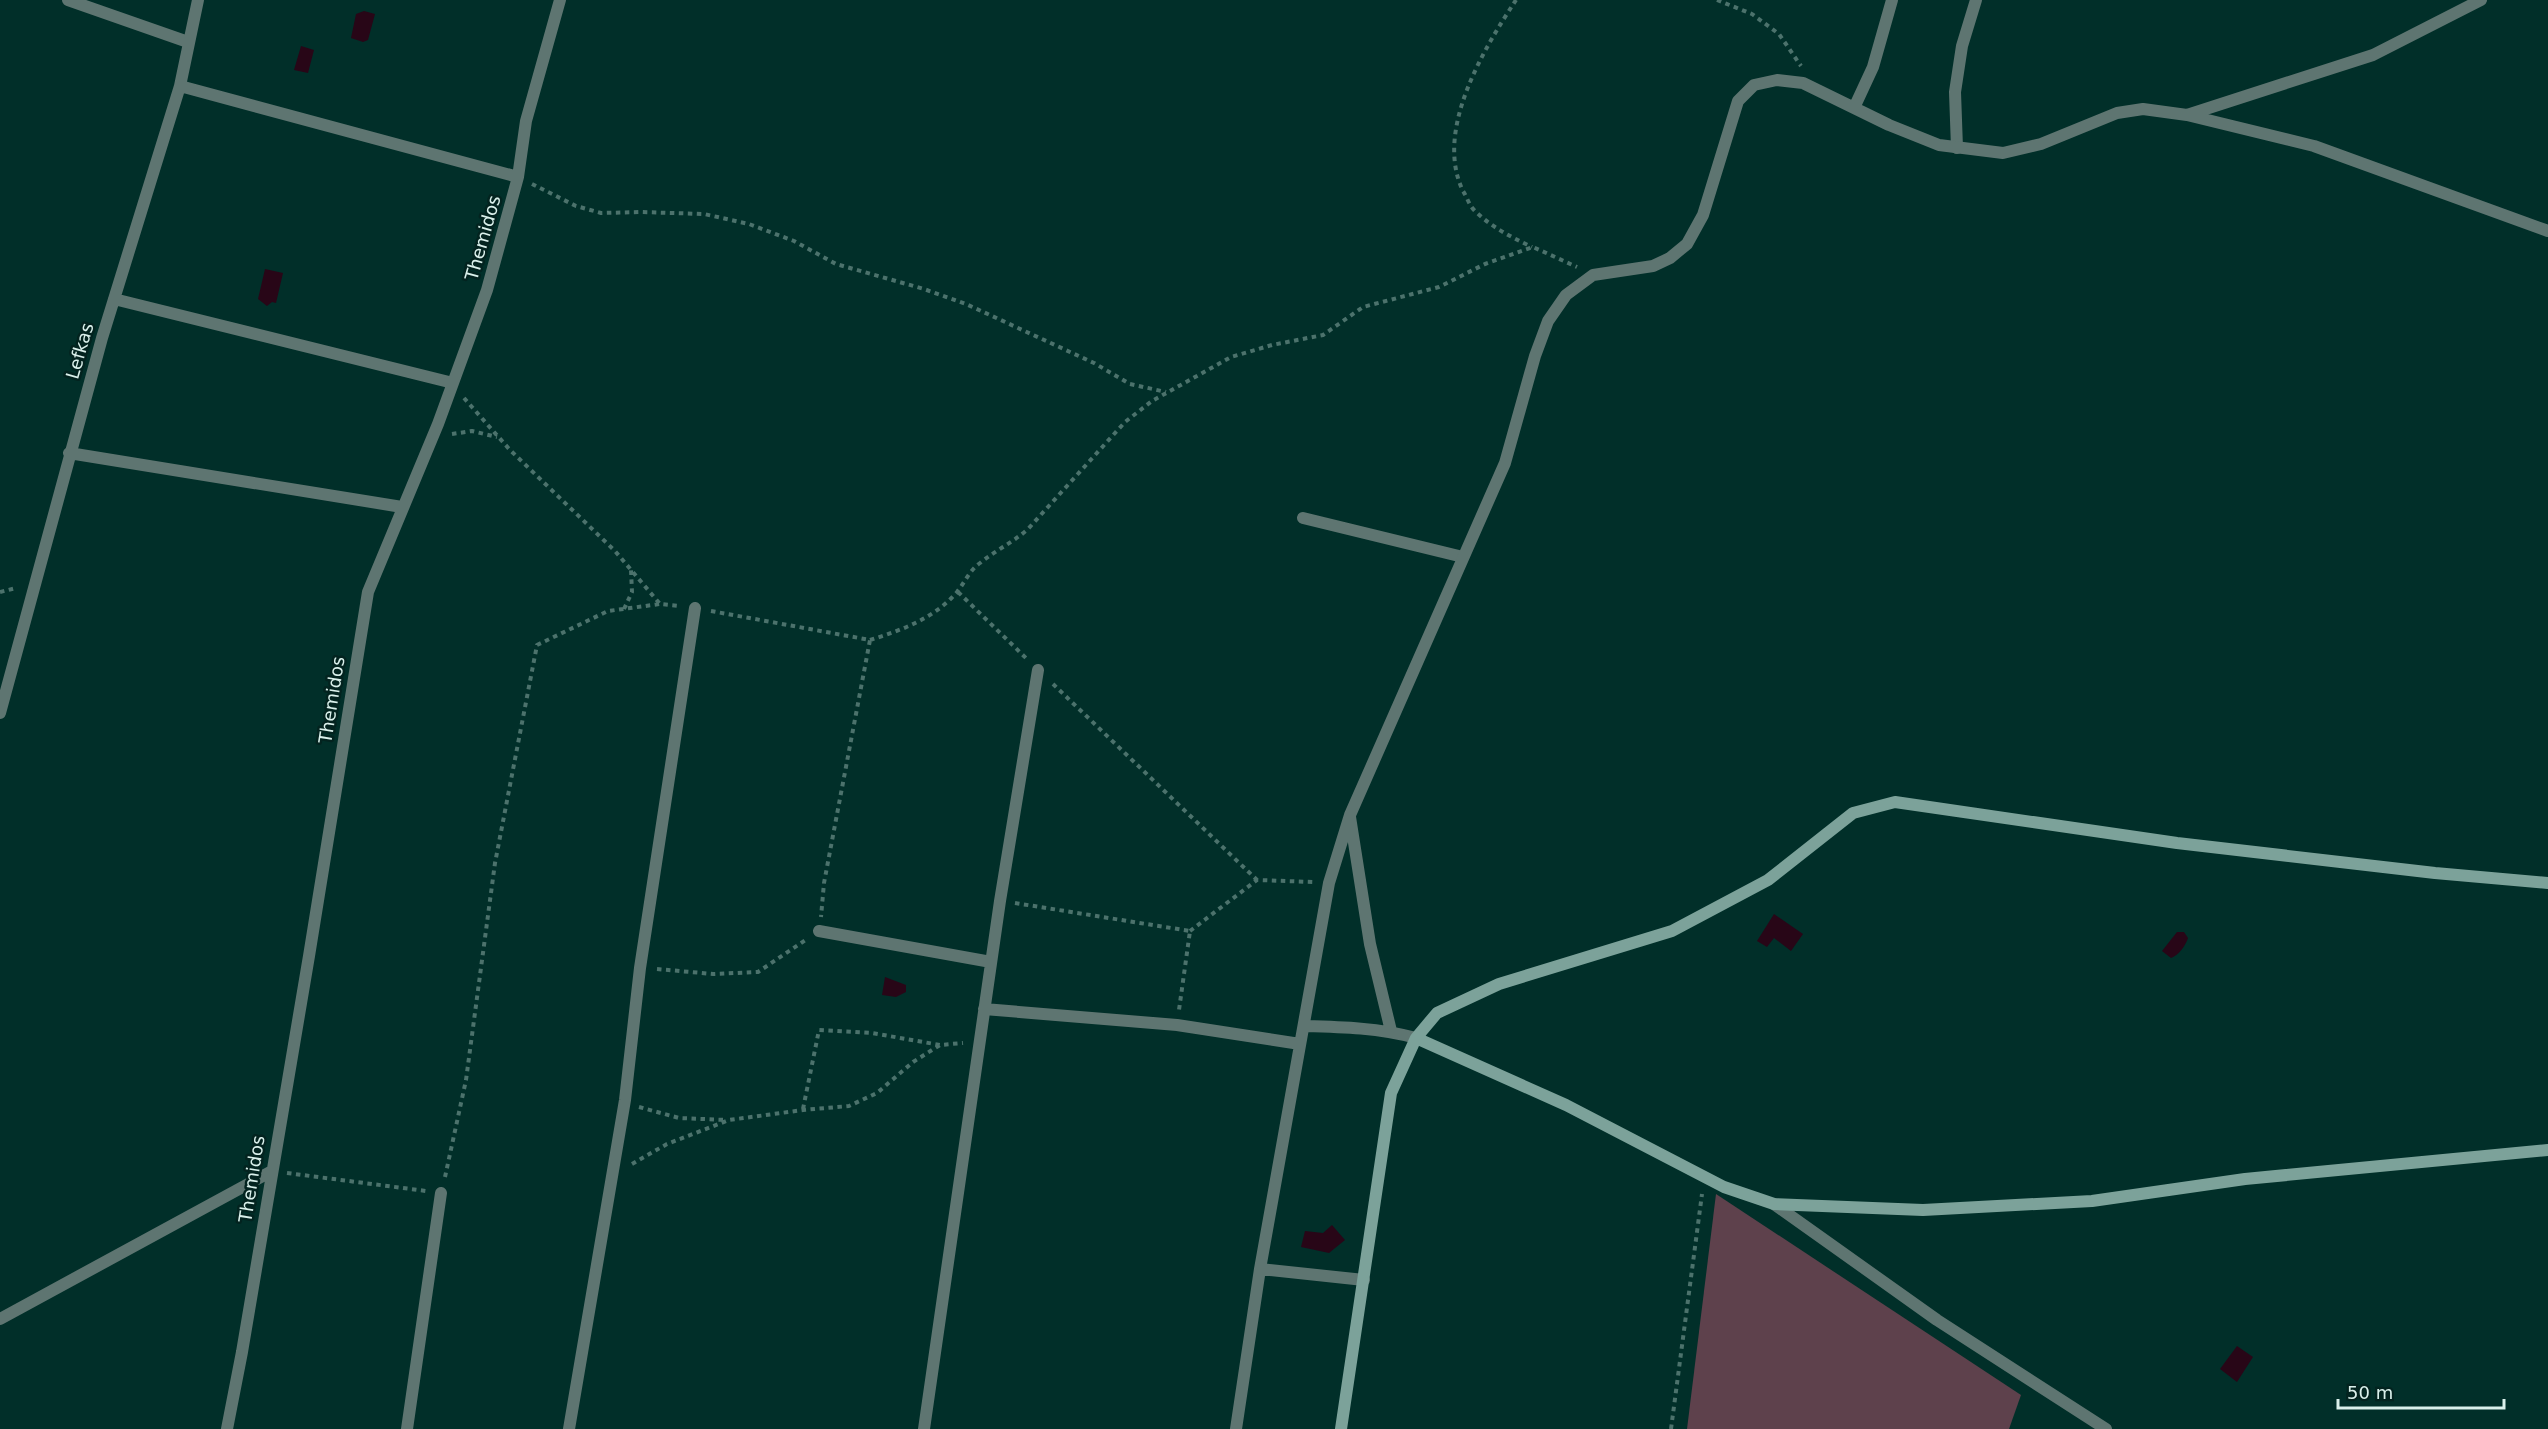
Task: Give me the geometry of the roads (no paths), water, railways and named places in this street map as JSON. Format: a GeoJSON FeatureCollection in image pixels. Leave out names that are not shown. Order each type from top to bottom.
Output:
{"type":"FeatureCollection","features":[{"type":"Feature","properties":{"kind":"street"},"geometry":{"type":"LineString","coordinates":[[68,0],[188,42]]}},
{"type":"Feature","properties":{"kind":"street","name":"Lefkas"},"geometry":{"type":"LineString","coordinates":[[0,713],[69,453],[180,86],[198,0]]}},
{"type":"Feature","properties":{"kind":"street","name":"Themidos"},"geometry":{"type":"LineString","coordinates":[[227,1429],[242,1352],[368,592],[425,449],[438,424],[488,290],[518,177],[526,121],[560,0]]}},
{"type":"Feature","properties":{"kind":"street"},"geometry":{"type":"LineString","coordinates":[[1854,108],[1873,67],[1892,0]]}},
{"type":"Feature","properties":{"kind":"street"},"geometry":{"type":"LineString","coordinates":[[1957,148],[1955,92],[1962,46],[1976,0]]}},
{"type":"Feature","properties":{"kind":"street"},"geometry":{"type":"LineString","coordinates":[[2187,115],[2373,55],[2481,0]]}},
{"type":"Feature","properties":{"kind":"street"},"geometry":{"type":"LineString","coordinates":[[1236,1429],[1260,1269],[1329,883],[1350,815],[1505,463],[1534,356],[1548,321],[1566,295],[1593,275],[1653,266],[1670,258],[1687,244],[1703,215],[1738,101],[1754,85],[1777,80],[1803,83],[1939,145],[2003,153],[2041,144],[2117,113],[2143,109],[2187,115],[2314,146],[2548,231]]}},
{"type":"Feature","properties":{"kind":"street"},"geometry":{"type":"LineString","coordinates":[[180,86],[518,177]]}},
{"type":"Feature","properties":{"kind":"street"},"geometry":{"type":"LineString","coordinates":[[114,299],[453,383]]}},
{"type":"Feature","properties":{"kind":"street"},"geometry":{"type":"LineString","coordinates":[[69,453],[402,507]]}},
{"type":"Feature","properties":{"kind":"street"},"geometry":{"type":"LineString","coordinates":[[1303,518],[1463,557]]}},
{"type":"Feature","properties":{"kind":"street"},"geometry":{"type":"LineString","coordinates":[[569,1429],[625,1100],[640,968],[695,608]]}},
{"type":"Feature","properties":{"kind":"street"},"geometry":{"type":"LineString","coordinates":[[924,1429],[1000,901],[1038,670]]}},
{"type":"Feature","properties":{"kind":"street"},"geometry":{"type":"LineString","coordinates":[[1341,1429],[1391,1093],[1416,1038],[1437,1013],[1499,984],[1672,931],[1768,880],[1853,813],[1895,802],[2177,843],[2435,873],[2548,883]]}},
{"type":"Feature","properties":{"kind":"street"},"geometry":{"type":"LineString","coordinates":[[1350,815],[1370,944],[1391,1031]]}},
{"type":"Feature","properties":{"kind":"street"},"geometry":{"type":"LineString","coordinates":[[819,931],[991,962]]}},
{"type":"Feature","properties":{"kind":"street"},"geometry":{"type":"LineString","coordinates":[[984,1009],[1177,1025],[1300,1044]]}},
{"type":"Feature","properties":{"kind":"street"},"geometry":{"type":"LineString","coordinates":[[1305,1026],[1391,1031],[1416,1038],[1566,1105],[1724,1187],[1774,1204],[1923,1210],[2092,1201],[2245,1179],[2548,1150]]}},
{"type":"Feature","properties":{"kind":"street"},"geometry":{"type":"LineString","coordinates":[[0,1319],[272,1171]]}},
{"type":"Feature","properties":{"kind":"street"},"geometry":{"type":"LineString","coordinates":[[406,1429],[441,1193]]}},
{"type":"Feature","properties":{"kind":"street"},"geometry":{"type":"LineString","coordinates":[[1774,1204],[1937,1320],[2106,1429]]}},
{"type":"Feature","properties":{"kind":"street"},"geometry":{"type":"LineString","coordinates":[[1260,1269],[1364,1280]]}}]}
